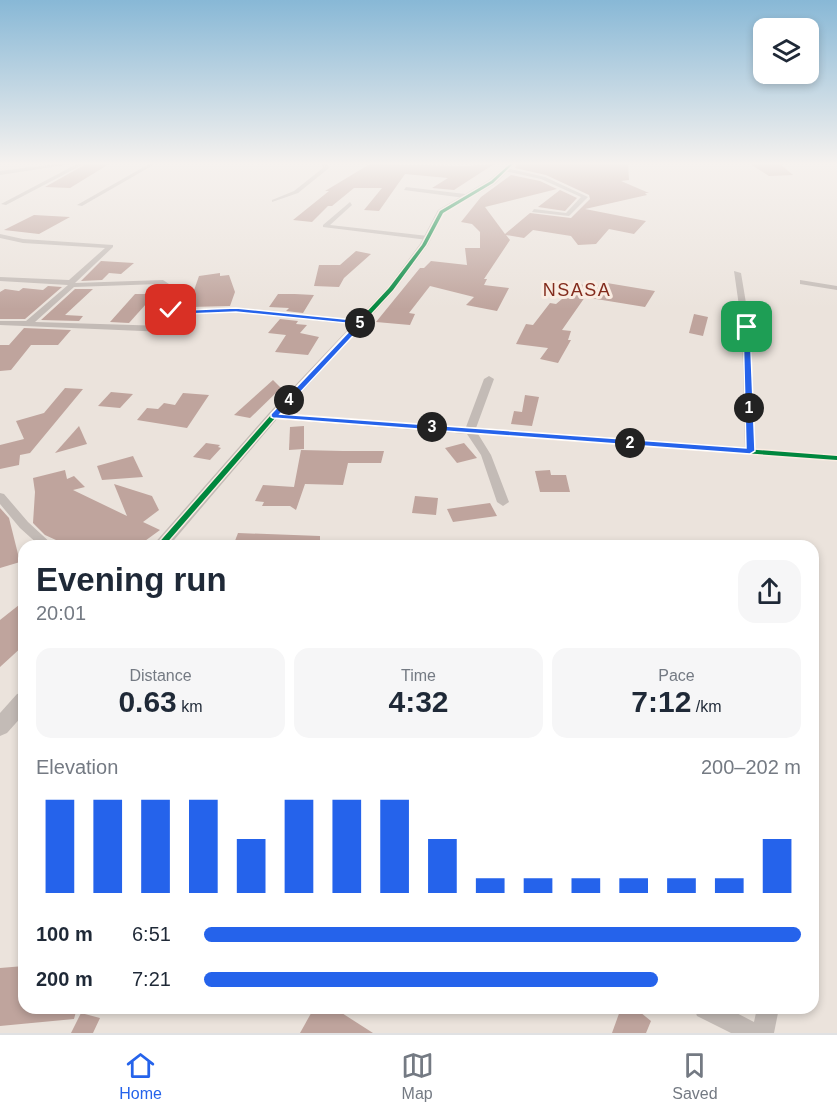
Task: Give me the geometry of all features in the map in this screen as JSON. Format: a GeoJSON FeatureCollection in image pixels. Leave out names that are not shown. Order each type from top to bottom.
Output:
{"type":"FeatureCollection","features":[{"type":"Feature","properties":{"kind":"street"},"geometry":{"type":"LineString","coordinates":[[341,212],[325,226],[428,238]]}},
{"type":"Feature","properties":{"kind":"street"},"geometry":{"type":"LineString","coordinates":[[165,540],[273,416],[361,323],[408,268],[428,238],[441,212]]}},
{"type":"Feature","properties":{"kind":"street"},"geometry":{"type":"LineString","coordinates":[[541,212],[563,216],[567,212]]}},
{"type":"Feature","properties":{"kind":"street"},"geometry":{"type":"LineString","coordinates":[[0,236],[23,241],[111,246],[28,324]]}},
{"type":"Feature","properties":{"kind":"street"},"geometry":{"type":"LineString","coordinates":[[737,273],[747,327],[750,451]]}},
{"type":"Feature","properties":{"kind":"street"},"geometry":{"type":"LineString","coordinates":[[0,279],[71,284],[160,282],[165,284],[171,310],[188,312],[236,310],[361,323]]}},
{"type":"Feature","properties":{"kind":"street"},"geometry":{"type":"LineString","coordinates":[[803,282],[837,288]]}},
{"type":"Feature","properties":{"kind":"street"},"geometry":{"type":"LineString","coordinates":[[0,323],[166,329],[179,324],[188,312]]}},
{"type":"Feature","properties":{"kind":"street"},"geometry":{"type":"LineString","coordinates":[[489,379],[470,430],[486,455],[502,502]]}},
{"type":"Feature","properties":{"kind":"street"},"geometry":{"type":"LineString","coordinates":[[273,416],[837,458]]}},
{"type":"Feature","properties":{"kind":"street"},"geometry":{"type":"LineString","coordinates":[[0,497],[24,525],[41,540]]}},
{"type":"Feature","properties":{"kind":"street"},"geometry":{"type":"LineString","coordinates":[[0,727],[18,707]]}},
{"type":"Feature","properties":{"kind":"street"},"geometry":{"type":"LineString","coordinates":[[717,1014],[754,1033]]}},
{"type":"Feature","properties":{"kind":"street"},"geometry":{"type":"LineString","coordinates":[[763,1033],[767,1014]]}},
{"type":"Feature","properties":{"kind":"building"},"geometry":{"type":"Polygon","coordinates":[[[303,212],[322,212],[312,222],[293,220],[303,212]]]}},
{"type":"Feature","properties":{"kind":"building"},"geometry":{"type":"Polygon","coordinates":[[[469,212],[489,212],[505,234],[530,213],[571,218],[577,212],[601,212],[646,221],[634,234],[609,229],[596,244],[578,245],[571,236],[533,230],[524,238],[506,235],[510,240],[484,279],[487,279],[484,285],[509,288],[497,311],[466,305],[474,297],[430,286],[409,313],[415,314],[410,325],[376,322],[420,268],[424,268],[431,261],[467,265],[465,248],[480,248],[480,232],[472,224],[461,222],[469,212]]]}},
{"type":"Feature","properties":{"kind":"building"},"geometry":{"type":"Polygon","coordinates":[[[34,215],[70,217],[39,234],[4,230],[34,215]]]}},
{"type":"Feature","properties":{"kind":"building"},"geometry":{"type":"Polygon","coordinates":[[[356,251],[371,254],[344,278],[339,287],[314,286],[319,265],[340,265],[356,251]]]}},
{"type":"Feature","properties":{"kind":"building"},"geometry":{"type":"Polygon","coordinates":[[[101,261],[134,263],[121,274],[109,273],[102,280],[81,281],[101,261]]]}},
{"type":"Feature","properties":{"kind":"building"},"geometry":{"type":"Polygon","coordinates":[[[220,273],[220,276],[229,275],[235,292],[230,306],[190,307],[189,297],[192,296],[199,276],[220,273]]]}},
{"type":"Feature","properties":{"kind":"building"},"geometry":{"type":"Polygon","coordinates":[[[601,282],[655,291],[645,307],[590,298],[601,282]]]}},
{"type":"Feature","properties":{"kind":"building"},"geometry":{"type":"Polygon","coordinates":[[[580,284],[592,287],[562,330],[571,331],[568,340],[571,340],[558,363],[540,359],[548,348],[516,344],[526,324],[533,325],[550,303],[556,304],[580,284]]]}},
{"type":"Feature","properties":{"kind":"building"},"geometry":{"type":"Polygon","coordinates":[[[48,286],[62,287],[25,319],[0,319],[0,292],[5,289],[19,291],[23,288],[43,290],[48,286]]]}},
{"type":"Feature","properties":{"kind":"building"},"geometry":{"type":"Polygon","coordinates":[[[75,289],[93,289],[65,315],[83,316],[79,321],[41,320],[75,289]]]}},
{"type":"Feature","properties":{"kind":"building"},"geometry":{"type":"Polygon","coordinates":[[[135,294],[155,294],[129,323],[110,322],[135,294]]]}},
{"type":"Feature","properties":{"kind":"building"},"geometry":{"type":"Polygon","coordinates":[[[278,294],[314,295],[303,313],[286,311],[289,308],[269,307],[278,294]]]}},
{"type":"Feature","properties":{"kind":"building"},"geometry":{"type":"Polygon","coordinates":[[[694,314],[708,317],[703,336],[689,333],[694,314]]]}},
{"type":"Feature","properties":{"kind":"building"},"geometry":{"type":"Polygon","coordinates":[[[280,319],[298,321],[296,324],[307,325],[300,333],[319,337],[308,355],[275,352],[286,335],[268,333],[280,319]]]}},
{"type":"Feature","properties":{"kind":"building"},"geometry":{"type":"Polygon","coordinates":[[[24,328],[71,330],[58,345],[31,345],[11,370],[0,371],[0,345],[9,345],[24,328]]]}},
{"type":"Feature","properties":{"kind":"building"},"geometry":{"type":"Polygon","coordinates":[[[273,380],[281,388],[250,418],[234,415],[273,380]]]}},
{"type":"Feature","properties":{"kind":"building"},"geometry":{"type":"Polygon","coordinates":[[[65,388],[83,389],[30,453],[20,455],[19,465],[0,469],[0,445],[24,439],[16,421],[44,413],[65,388]]]}},
{"type":"Feature","properties":{"kind":"building"},"geometry":{"type":"Polygon","coordinates":[[[111,392],[133,394],[120,408],[98,406],[111,392]]]}},
{"type":"Feature","properties":{"kind":"building"},"geometry":{"type":"Polygon","coordinates":[[[183,393],[209,395],[187,428],[137,420],[147,408],[158,409],[164,403],[175,405],[183,393]]]}},
{"type":"Feature","properties":{"kind":"building"},"geometry":{"type":"Polygon","coordinates":[[[525,395],[539,397],[532,426],[511,424],[514,411],[522,412],[525,395]]]}},
{"type":"Feature","properties":{"kind":"building"},"geometry":{"type":"Polygon","coordinates":[[[79,426],[87,444],[55,453],[79,426]]]}},
{"type":"Feature","properties":{"kind":"building"},"geometry":{"type":"Polygon","coordinates":[[[304,426],[304,449],[289,450],[290,427],[304,426]]]}},
{"type":"Feature","properties":{"kind":"building"},"geometry":{"type":"Polygon","coordinates":[[[206,443],[220,445],[218,447],[221,448],[210,460],[193,457],[206,443]]]}},
{"type":"Feature","properties":{"kind":"building"},"geometry":{"type":"Polygon","coordinates":[[[464,443],[477,458],[457,463],[445,448],[464,443]]]}},
{"type":"Feature","properties":{"kind":"building"},"geometry":{"type":"Polygon","coordinates":[[[301,450],[384,451],[381,463],[348,463],[343,485],[305,484],[296,510],[290,506],[262,506],[264,502],[255,501],[263,485],[294,487],[301,450]]]}},
{"type":"Feature","properties":{"kind":"building"},"geometry":{"type":"Polygon","coordinates":[[[133,456],[143,477],[102,480],[97,466],[133,456]]]}},
{"type":"Feature","properties":{"kind":"building"},"geometry":{"type":"Polygon","coordinates":[[[65,470],[67,479],[74,476],[85,487],[73,490],[127,516],[114,484],[152,496],[159,510],[143,522],[160,530],[146,540],[56,540],[45,535],[33,523],[35,492],[33,478],[65,470]]]}},
{"type":"Feature","properties":{"kind":"building"},"geometry":{"type":"Polygon","coordinates":[[[550,470],[551,475],[566,475],[570,492],[540,492],[535,471],[550,470]]]}},
{"type":"Feature","properties":{"kind":"building"},"geometry":{"type":"Polygon","coordinates":[[[415,496],[438,498],[436,515],[412,513],[415,496]]]}},
{"type":"Feature","properties":{"kind":"building"},"geometry":{"type":"Polygon","coordinates":[[[490,503],[497,516],[453,522],[447,509],[490,503]]]}},
{"type":"Feature","properties":{"kind":"building"},"geometry":{"type":"Polygon","coordinates":[[[0,508],[9,518],[18,563],[0,568],[0,508]]]}},
{"type":"Feature","properties":{"kind":"building"},"geometry":{"type":"Polygon","coordinates":[[[238,533],[320,536],[320,540],[235,540],[238,533]]]}},
{"type":"Feature","properties":{"kind":"building"},"geometry":{"type":"Polygon","coordinates":[[[18,606],[18,650],[0,667],[0,620],[18,606]]]}},
{"type":"Feature","properties":{"kind":"building"},"geometry":{"type":"Polygon","coordinates":[[[18,966],[18,1014],[75,1014],[74,1019],[0,1026],[0,968],[18,966]]]}},
{"type":"Feature","properties":{"kind":"building"},"geometry":{"type":"Polygon","coordinates":[[[80,1014],[100,1018],[93,1033],[71,1033],[80,1014]]]}},
{"type":"Feature","properties":{"kind":"building"},"geometry":{"type":"Polygon","coordinates":[[[311,1014],[343,1014],[373,1033],[300,1033],[311,1014]]]}},
{"type":"Feature","properties":{"kind":"building"},"geometry":{"type":"Polygon","coordinates":[[[619,1014],[642,1014],[651,1021],[646,1033],[612,1033],[619,1014]]]}},
{"type":"Feature","properties":{"kind":"cycle path"},"geometry":{"type":"LineString","coordinates":[[165,540],[273,416],[391,289],[424,245],[441,212]]}},
{"type":"Feature","properties":{"kind":"cycle path"},"geometry":{"type":"LineString","coordinates":[[273,416],[837,458]]}},
{"type":"Feature","properties":{"kind":"district","name":"NSASA"},"geometry":{"type":"Point","coordinates":[577,290]}},
{"type":"Feature","properties":{"kind":"route"},"geometry":{"type":"LineString","coordinates":[[171,310],[188,312],[236,310],[361,323],[273,416],[750,451],[747,327]]}}]}
